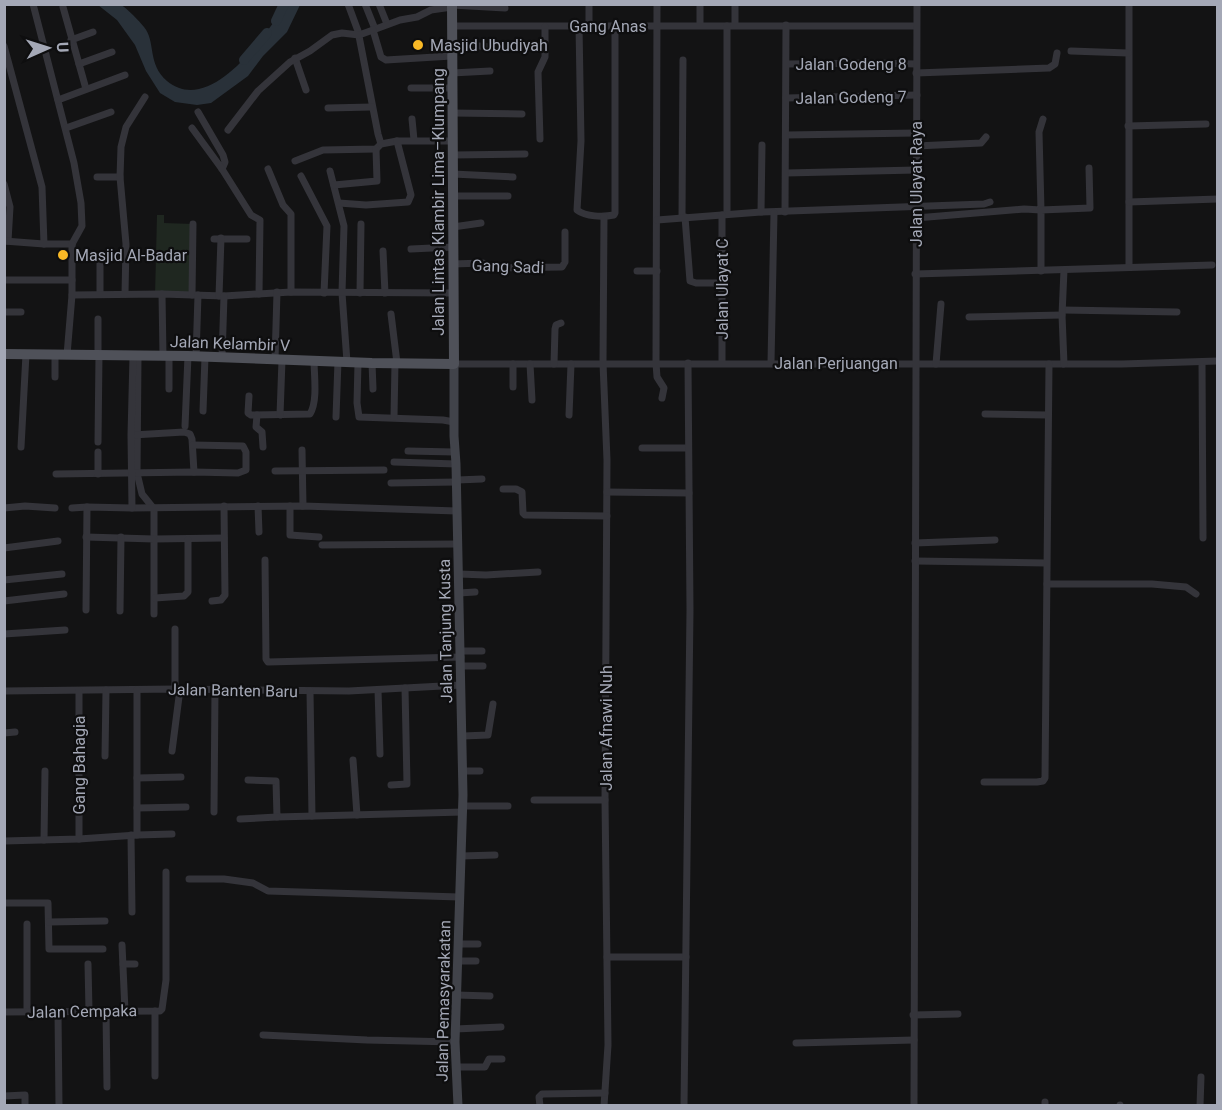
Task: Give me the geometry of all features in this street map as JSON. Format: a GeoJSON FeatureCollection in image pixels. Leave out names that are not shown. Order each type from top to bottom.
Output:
{"type":"FeatureCollection","features":[{"type":"Feature","properties":{"kind":"main road","name":"Jalan Lintas Klambir Lima–Klumpang"},"geometry":{"type":"LineString","coordinates":[[452,5],[454,364]]}},
{"type":"Feature","properties":{"kind":"main road","name":"Jalan Kelambir V"},"geometry":{"type":"LineString","coordinates":[[4,354],[454,364]]}},
{"type":"Feature","properties":{"kind":"street"},"geometry":{"type":"LineString","coordinates":[[33,4],[66,128],[81,203],[82,226],[72,244],[72,295],[67,355]]}},
{"type":"Feature","properties":{"kind":"street"},"geometry":{"type":"LineString","coordinates":[[334,185],[376,181],[379,147],[359,35],[348,4]]}},
{"type":"Feature","properties":{"kind":"street"},"geometry":{"type":"LineString","coordinates":[[365,4],[383,59],[452,56]]}},
{"type":"Feature","properties":{"kind":"street"},"geometry":{"type":"LineString","coordinates":[[379,4],[387,24]]}},
{"type":"Feature","properties":{"kind":"street"},"geometry":{"type":"LineString","coordinates":[[589,4],[589,25]]}},
{"type":"Feature","properties":{"kind":"street"},"geometry":{"type":"LineString","coordinates":[[657,4],[656,363],[657,377],[664,388],[662,398]]}},
{"type":"Feature","properties":{"kind":"street"},"geometry":{"type":"LineString","coordinates":[[700,4],[700,25]]}},
{"type":"Feature","properties":{"kind":"street","name":"Jalan Ulayat C"},"geometry":{"type":"LineString","coordinates":[[722,363],[721,283],[731,26],[735,4]]}},
{"type":"Feature","properties":{"kind":"street","name":"Jalan Ulayat Raya"},"geometry":{"type":"LineString","coordinates":[[914,1106],[916,4]]}},
{"type":"Feature","properties":{"kind":"street"},"geometry":{"type":"LineString","coordinates":[[1129,4],[1129,267]]}},
{"type":"Feature","properties":{"kind":"street"},"geometry":{"type":"LineString","coordinates":[[228,130],[258,91],[295,58],[332,35],[342,33],[359,35],[403,19],[417,17],[431,7],[452,5],[505,8]]}},
{"type":"Feature","properties":{"kind":"street"},"geometry":{"type":"LineString","coordinates":[[63,7],[86,89]]}},
{"type":"Feature","properties":{"kind":"street"},"geometry":{"type":"LineString","coordinates":[[784,212],[786,25]]}},
{"type":"Feature","properties":{"kind":"street","name":"Gang Anas"},"geometry":{"type":"LineString","coordinates":[[452,26],[916,26]]}},
{"type":"Feature","properties":{"kind":"street"},"geometry":{"type":"LineString","coordinates":[[579,26],[581,141],[577,210],[581,214],[604,217],[614,215],[615,211],[615,26]]}},
{"type":"Feature","properties":{"kind":"street"},"geometry":{"type":"LineString","coordinates":[[540,139],[538,72],[545,57],[545,27]]}},
{"type":"Feature","properties":{"kind":"street"},"geometry":{"type":"LineString","coordinates":[[71,40],[93,32]]}},
{"type":"Feature","properties":{"kind":"street"},"geometry":{"type":"LineString","coordinates":[[452,44],[506,48]]}},
{"type":"Feature","properties":{"kind":"street"},"geometry":{"type":"LineString","coordinates":[[4,46],[42,187],[44,244]]}},
{"type":"Feature","properties":{"kind":"street"},"geometry":{"type":"LineString","coordinates":[[1071,51],[1128,53]]}},
{"type":"Feature","properties":{"kind":"street"},"geometry":{"type":"LineString","coordinates":[[79,64],[112,52]]}},
{"type":"Feature","properties":{"kind":"street"},"geometry":{"type":"LineString","coordinates":[[916,73],[1049,68],[1054,64],[1057,53]]}},
{"type":"Feature","properties":{"kind":"street"},"geometry":{"type":"LineString","coordinates":[[295,58],[306,90]]}},
{"type":"Feature","properties":{"kind":"street"},"geometry":{"type":"LineString","coordinates":[[683,60],[684,217],[688,278],[696,283],[721,283]]}},
{"type":"Feature","properties":{"kind":"street","name":"Jalan Godeng 8"},"geometry":{"type":"LineString","coordinates":[[786,64],[916,64]]}},
{"type":"Feature","properties":{"kind":"street"},"geometry":{"type":"LineString","coordinates":[[452,73],[490,71]]}},
{"type":"Feature","properties":{"kind":"street"},"geometry":{"type":"LineString","coordinates":[[58,100],[125,75]]}},
{"type":"Feature","properties":{"kind":"street"},"geometry":{"type":"LineString","coordinates":[[411,88],[452,88]]}},
{"type":"Feature","properties":{"kind":"street","name":"Jalan Godeng 7"},"geometry":{"type":"LineString","coordinates":[[786,98],[916,95]]}},
{"type":"Feature","properties":{"kind":"street"},"geometry":{"type":"LineString","coordinates":[[125,294],[125,221],[120,177],[123,133],[131,116],[145,97]]}},
{"type":"Feature","properties":{"kind":"street"},"geometry":{"type":"LineString","coordinates":[[328,108],[372,107]]}},
{"type":"Feature","properties":{"kind":"street"},"geometry":{"type":"LineString","coordinates":[[66,128],[111,112]]}},
{"type":"Feature","properties":{"kind":"street"},"geometry":{"type":"LineString","coordinates":[[198,112],[223,155],[225,162],[222,169]]}},
{"type":"Feature","properties":{"kind":"street"},"geometry":{"type":"LineString","coordinates":[[452,113],[522,114]]}},
{"type":"Feature","properties":{"kind":"street"},"geometry":{"type":"LineString","coordinates":[[412,119],[414,140]]}},
{"type":"Feature","properties":{"kind":"street"},"geometry":{"type":"LineString","coordinates":[[1041,271],[1039,132],[1043,119]]}},
{"type":"Feature","properties":{"kind":"street"},"geometry":{"type":"LineString","coordinates":[[1128,126],[1206,124]]}},
{"type":"Feature","properties":{"kind":"street"},"geometry":{"type":"LineString","coordinates":[[192,128],[222,169],[251,215],[260,220],[259,294]]}},
{"type":"Feature","properties":{"kind":"street"},"geometry":{"type":"LineString","coordinates":[[786,135],[916,133]]}},
{"type":"Feature","properties":{"kind":"street"},"geometry":{"type":"LineString","coordinates":[[916,146],[981,143],[986,137]]}},
{"type":"Feature","properties":{"kind":"street"},"geometry":{"type":"LineString","coordinates":[[339,203],[366,205],[403,203],[410,200],[410,191],[397,141]]}},
{"type":"Feature","properties":{"kind":"street"},"geometry":{"type":"LineString","coordinates":[[295,161],[323,150],[379,147],[397,141],[453,141]]}},
{"type":"Feature","properties":{"kind":"street"},"geometry":{"type":"LineString","coordinates":[[761,212],[762,145]]}},
{"type":"Feature","properties":{"kind":"street"},"geometry":{"type":"LineString","coordinates":[[453,155],[525,154]]}},
{"type":"Feature","properties":{"kind":"street"},"geometry":{"type":"LineString","coordinates":[[916,218],[1024,209],[1090,208],[1089,168]]}},
{"type":"Feature","properties":{"kind":"street"},"geometry":{"type":"LineString","coordinates":[[268,169],[283,205],[291,214],[291,292]]}},
{"type":"Feature","properties":{"kind":"street"},"geometry":{"type":"LineString","coordinates":[[786,173],[916,170]]}},
{"type":"Feature","properties":{"kind":"street"},"geometry":{"type":"LineString","coordinates":[[330,171],[344,226],[342,293],[348,362],[358,416],[454,422]]}},
{"type":"Feature","properties":{"kind":"street"},"geometry":{"type":"LineString","coordinates":[[453,174],[513,177]]}},
{"type":"Feature","properties":{"kind":"street"},"geometry":{"type":"LineString","coordinates":[[301,176],[327,225],[324,293]]}},
{"type":"Feature","properties":{"kind":"street"},"geometry":{"type":"LineString","coordinates":[[97,177],[120,177]]}},
{"type":"Feature","properties":{"kind":"street"},"geometry":{"type":"LineString","coordinates":[[4,183],[10,214],[6,226],[6,241],[72,244]]}},
{"type":"Feature","properties":{"kind":"street"},"geometry":{"type":"LineString","coordinates":[[453,196],[508,196]]}},
{"type":"Feature","properties":{"kind":"street"},"geometry":{"type":"LineString","coordinates":[[1129,202],[1218,199]]}},
{"type":"Feature","properties":{"kind":"street"},"geometry":{"type":"LineString","coordinates":[[657,220],[761,212],[990,202]]}},
{"type":"Feature","properties":{"kind":"street"},"geometry":{"type":"LineString","coordinates":[[771,363],[774,213]]}},
{"type":"Feature","properties":{"kind":"street","name":"Jalan Afnawi Nuh"},"geometry":{"type":"LineString","coordinates":[[604,217],[603,363],[607,492],[605,800],[608,1046],[604,1106]]}},
{"type":"Feature","properties":{"kind":"street"},"geometry":{"type":"LineString","coordinates":[[453,227],[481,223]]}},
{"type":"Feature","properties":{"kind":"street"},"geometry":{"type":"LineString","coordinates":[[193,224],[196,357],[203,411]]}},
{"type":"Feature","properties":{"kind":"street"},"geometry":{"type":"LineString","coordinates":[[360,293],[361,224]]}},
{"type":"Feature","properties":{"kind":"street","name":"Gang Sadi"},"geometry":{"type":"LineString","coordinates":[[453,264],[483,263],[487,267],[494,268],[562,267],[565,262],[565,232]]}},
{"type":"Feature","properties":{"kind":"street"},"geometry":{"type":"LineString","coordinates":[[222,358],[222,296],[218,238],[247,239]]}},
{"type":"Feature","properties":{"kind":"street"},"geometry":{"type":"LineString","coordinates":[[411,249],[453,247]]}},
{"type":"Feature","properties":{"kind":"street"},"geometry":{"type":"LineString","coordinates":[[383,251],[385,293]]}},
{"type":"Feature","properties":{"kind":"street"},"geometry":{"type":"LineString","coordinates":[[100,264],[100,294]]}},
{"type":"Feature","properties":{"kind":"street"},"geometry":{"type":"LineString","coordinates":[[915,274],[1212,265]]}},
{"type":"Feature","properties":{"kind":"street"},"geometry":{"type":"LineString","coordinates":[[1064,270],[1064,364]]}},
{"type":"Feature","properties":{"kind":"street"},"geometry":{"type":"LineString","coordinates":[[637,271],[657,271]]}},
{"type":"Feature","properties":{"kind":"street"},"geometry":{"type":"LineString","coordinates":[[4,280],[72,280]]}},
{"type":"Feature","properties":{"kind":"street"},"geometry":{"type":"LineString","coordinates":[[277,292],[280,415]]}},
{"type":"Feature","properties":{"kind":"street"},"geometry":{"type":"LineString","coordinates":[[72,295],[222,296],[277,292],[453,293]]}},
{"type":"Feature","properties":{"kind":"street"},"geometry":{"type":"LineString","coordinates":[[162,294],[169,388]]}},
{"type":"Feature","properties":{"kind":"street"},"geometry":{"type":"LineString","coordinates":[[936,364],[941,304]]}},
{"type":"Feature","properties":{"kind":"street"},"geometry":{"type":"LineString","coordinates":[[4,312],[21,312]]}},
{"type":"Feature","properties":{"kind":"street"},"geometry":{"type":"LineString","coordinates":[[969,317],[1177,312]]}},
{"type":"Feature","properties":{"kind":"street"},"geometry":{"type":"LineString","coordinates":[[391,314],[396,363],[394,417]]}},
{"type":"Feature","properties":{"kind":"street"},"geometry":{"type":"LineString","coordinates":[[98,319],[98,442]]}},
{"type":"Feature","properties":{"kind":"street"},"geometry":{"type":"LineString","coordinates":[[554,364],[555,329],[556,325],[561,323]]}},
{"type":"Feature","properties":{"kind":"street"},"geometry":{"type":"LineString","coordinates":[[21,447],[26,354]]}},
{"type":"Feature","properties":{"kind":"street"},"geometry":{"type":"LineString","coordinates":[[55,355],[55,377]]}},
{"type":"Feature","properties":{"kind":"street"},"geometry":{"type":"LineString","coordinates":[[132,508],[135,356]]}},
{"type":"Feature","properties":{"kind":"street"},"geometry":{"type":"LineString","coordinates":[[185,426],[196,357]]}},
{"type":"Feature","properties":{"kind":"street"},"geometry":{"type":"LineString","coordinates":[[249,396],[249,415],[311,413],[314,394],[314,360]]}},
{"type":"Feature","properties":{"kind":"street"},"geometry":{"type":"LineString","coordinates":[[336,417],[348,362]]}},
{"type":"Feature","properties":{"kind":"street"},"geometry":{"type":"LineString","coordinates":[[1202,362],[1203,538]]}},
{"type":"Feature","properties":{"kind":"street","name":"Jalan Perjuangan"},"geometry":{"type":"LineString","coordinates":[[454,364],[1218,362]]}},
{"type":"Feature","properties":{"kind":"street"},"geometry":{"type":"LineString","coordinates":[[372,363],[374,388]]}},
{"type":"Feature","properties":{"kind":"street"},"geometry":{"type":"LineString","coordinates":[[684,1106],[690,622],[688,363]]}},
{"type":"Feature","properties":{"kind":"street","name":"Jalan Tanjung Kusta"},"geometry":{"type":"LineString","coordinates":[[454,364],[454,452],[457,481],[463,736],[463,809],[459,897]]}},
{"type":"Feature","properties":{"kind":"street"},"geometry":{"type":"LineString","coordinates":[[513,364],[513,387]]}},
{"type":"Feature","properties":{"kind":"street"},"geometry":{"type":"LineString","coordinates":[[530,364],[532,400]]}},
{"type":"Feature","properties":{"kind":"street"},"geometry":{"type":"LineString","coordinates":[[570,415],[572,364]]}},
{"type":"Feature","properties":{"kind":"street"},"geometry":{"type":"LineString","coordinates":[[984,782],[1045,780],[1049,364]]}},
{"type":"Feature","properties":{"kind":"street"},"geometry":{"type":"LineString","coordinates":[[985,414],[1048,415]]}},
{"type":"Feature","properties":{"kind":"street"},"geometry":{"type":"LineString","coordinates":[[257,416],[256,427],[262,432],[263,447]]}},
{"type":"Feature","properties":{"kind":"street"},"geometry":{"type":"LineString","coordinates":[[134,435],[184,432],[192,437],[194,472]]}},
{"type":"Feature","properties":{"kind":"street"},"geometry":{"type":"LineString","coordinates":[[56,474],[243,472],[246,470],[246,452],[242,445],[193,445]]}},
{"type":"Feature","properties":{"kind":"street"},"geometry":{"type":"LineString","coordinates":[[642,448],[688,448]]}},
{"type":"Feature","properties":{"kind":"street"},"geometry":{"type":"LineString","coordinates":[[302,450],[303,506]]}},
{"type":"Feature","properties":{"kind":"street"},"geometry":{"type":"LineString","coordinates":[[408,450],[454,452]]}},
{"type":"Feature","properties":{"kind":"street"},"geometry":{"type":"LineString","coordinates":[[98,452],[98,474]]}},
{"type":"Feature","properties":{"kind":"street"},"geometry":{"type":"LineString","coordinates":[[394,462],[456,464]]}},
{"type":"Feature","properties":{"kind":"street"},"geometry":{"type":"LineString","coordinates":[[275,471],[384,470]]}},
{"type":"Feature","properties":{"kind":"street"},"geometry":{"type":"LineString","coordinates":[[134,473],[142,494],[154,509],[154,614]]}},
{"type":"Feature","properties":{"kind":"street"},"geometry":{"type":"LineString","coordinates":[[391,483],[482,479]]}},
{"type":"Feature","properties":{"kind":"street"},"geometry":{"type":"LineString","coordinates":[[503,489],[516,489],[522,492],[525,515],[607,516]]}},
{"type":"Feature","properties":{"kind":"street"},"geometry":{"type":"LineString","coordinates":[[607,492],[689,493]]}},
{"type":"Feature","properties":{"kind":"street"},"geometry":{"type":"LineString","coordinates":[[132,498],[142,494]]}},
{"type":"Feature","properties":{"kind":"street"},"geometry":{"type":"LineString","coordinates":[[4,508],[25,506],[55,508]]}},
{"type":"Feature","properties":{"kind":"street"},"geometry":{"type":"LineString","coordinates":[[212,601],[220,600],[225,595],[224,506]]}},
{"type":"Feature","properties":{"kind":"street"},"geometry":{"type":"LineString","coordinates":[[258,506],[259,532]]}},
{"type":"Feature","properties":{"kind":"street"},"geometry":{"type":"LineString","coordinates":[[290,506],[290,535],[319,537]]}},
{"type":"Feature","properties":{"kind":"street"},"geometry":{"type":"LineString","coordinates":[[72,508],[303,506],[457,511]]}},
{"type":"Feature","properties":{"kind":"street"},"geometry":{"type":"LineString","coordinates":[[86,610],[87,507]]}},
{"type":"Feature","properties":{"kind":"street"},"geometry":{"type":"LineString","coordinates":[[86,537],[188,540],[224,538]]}},
{"type":"Feature","properties":{"kind":"street"},"geometry":{"type":"LineString","coordinates":[[120,612],[121,537]]}},
{"type":"Feature","properties":{"kind":"street"},"geometry":{"type":"LineString","coordinates":[[154,598],[184,596],[188,592],[188,540]]}},
{"type":"Feature","properties":{"kind":"street"},"geometry":{"type":"LineString","coordinates":[[915,543],[995,540]]}},
{"type":"Feature","properties":{"kind":"street"},"geometry":{"type":"LineString","coordinates":[[4,548],[58,541]]}},
{"type":"Feature","properties":{"kind":"street"},"geometry":{"type":"LineString","coordinates":[[322,545],[458,544]]}},
{"type":"Feature","properties":{"kind":"street"},"geometry":{"type":"LineString","coordinates":[[265,560],[266,659],[268,662],[461,658],[482,651]]}},
{"type":"Feature","properties":{"kind":"street"},"geometry":{"type":"LineString","coordinates":[[915,561],[1046,563]]}},
{"type":"Feature","properties":{"kind":"street"},"geometry":{"type":"LineString","coordinates":[[459,574],[538,572]]}},
{"type":"Feature","properties":{"kind":"street"},"geometry":{"type":"LineString","coordinates":[[4,580],[62,574]]}},
{"type":"Feature","properties":{"kind":"street"},"geometry":{"type":"LineString","coordinates":[[1047,584],[1182,586],[1196,594]]}},
{"type":"Feature","properties":{"kind":"street"},"geometry":{"type":"LineString","coordinates":[[459,592],[475,592]]}},
{"type":"Feature","properties":{"kind":"street"},"geometry":{"type":"LineString","coordinates":[[4,601],[64,594]]}},
{"type":"Feature","properties":{"kind":"street"},"geometry":{"type":"LineString","coordinates":[[172,751],[177,689],[175,629]]}},
{"type":"Feature","properties":{"kind":"street"},"geometry":{"type":"LineString","coordinates":[[4,634],[64,630]]}},
{"type":"Feature","properties":{"kind":"street"},"geometry":{"type":"LineString","coordinates":[[461,658],[483,666]]}},
{"type":"Feature","properties":{"kind":"street","name":"Jalan Banten Baru"},"geometry":{"type":"LineString","coordinates":[[4,691],[215,689],[310,691],[461,685]]}},
{"type":"Feature","properties":{"kind":"street"},"geometry":{"type":"LineString","coordinates":[[391,785],[410,784],[405,688]]}},
{"type":"Feature","properties":{"kind":"street"},"geometry":{"type":"LineString","coordinates":[[214,812],[215,689]]}},
{"type":"Feature","properties":{"kind":"street"},"geometry":{"type":"LineString","coordinates":[[105,756],[106,690]]}},
{"type":"Feature","properties":{"kind":"street"},"geometry":{"type":"LineString","coordinates":[[132,912],[137,808],[137,690]]}},
{"type":"Feature","properties":{"kind":"street"},"geometry":{"type":"LineString","coordinates":[[378,690],[380,754]]}},
{"type":"Feature","properties":{"kind":"street","name":"Gang Bahagia"},"geometry":{"type":"LineString","coordinates":[[79,691],[80,839]]}},
{"type":"Feature","properties":{"kind":"street"},"geometry":{"type":"LineString","coordinates":[[310,691],[312,816]]}},
{"type":"Feature","properties":{"kind":"street"},"geometry":{"type":"LineString","coordinates":[[463,736],[488,735],[493,704]]}},
{"type":"Feature","properties":{"kind":"street"},"geometry":{"type":"LineString","coordinates":[[4,732],[15,732]]}},
{"type":"Feature","properties":{"kind":"street"},"geometry":{"type":"LineString","coordinates":[[353,760],[357,815]]}},
{"type":"Feature","properties":{"kind":"street"},"geometry":{"type":"LineString","coordinates":[[44,840],[45,771]]}},
{"type":"Feature","properties":{"kind":"street"},"geometry":{"type":"LineString","coordinates":[[463,771],[480,771]]}},
{"type":"Feature","properties":{"kind":"street"},"geometry":{"type":"LineString","coordinates":[[137,778],[181,777]]}},
{"type":"Feature","properties":{"kind":"street"},"geometry":{"type":"LineString","coordinates":[[248,780],[276,781],[278,817]]}},
{"type":"Feature","properties":{"kind":"street"},"geometry":{"type":"LineString","coordinates":[[534,800],[605,800]]}},
{"type":"Feature","properties":{"kind":"street"},"geometry":{"type":"LineString","coordinates":[[240,819],[508,806]]}},
{"type":"Feature","properties":{"kind":"street"},"geometry":{"type":"LineString","coordinates":[[137,808],[186,807]]}},
{"type":"Feature","properties":{"kind":"street"},"geometry":{"type":"LineString","coordinates":[[4,841],[172,834]]}},
{"type":"Feature","properties":{"kind":"street"},"geometry":{"type":"LineString","coordinates":[[461,856],[495,855]]}},
{"type":"Feature","properties":{"kind":"street"},"geometry":{"type":"LineString","coordinates":[[155,1076],[157,1011],[164,1003],[166,981],[165,872]]}},
{"type":"Feature","properties":{"kind":"street"},"geometry":{"type":"LineString","coordinates":[[189,879],[224,879],[253,883],[268,891],[459,897]]}},
{"type":"Feature","properties":{"kind":"street","name":"Jalan Pemasyarakatan"},"geometry":{"type":"LineString","coordinates":[[458,1106],[455,1029],[459,897]]}},
{"type":"Feature","properties":{"kind":"street"},"geometry":{"type":"LineString","coordinates":[[4,903],[48,903],[48,959]]}},
{"type":"Feature","properties":{"kind":"street"},"geometry":{"type":"LineString","coordinates":[[49,922],[105,921]]}},
{"type":"Feature","properties":{"kind":"street"},"geometry":{"type":"LineString","coordinates":[[27,924],[27,1012]]}},
{"type":"Feature","properties":{"kind":"street"},"geometry":{"type":"LineString","coordinates":[[458,944],[478,944]]}},
{"type":"Feature","properties":{"kind":"street"},"geometry":{"type":"LineString","coordinates":[[122,945],[124,1011]]}},
{"type":"Feature","properties":{"kind":"street"},"geometry":{"type":"LineString","coordinates":[[49,949],[103,949]]}},
{"type":"Feature","properties":{"kind":"street"},"geometry":{"type":"LineString","coordinates":[[607,957],[686,957]]}},
{"type":"Feature","properties":{"kind":"street"},"geometry":{"type":"LineString","coordinates":[[458,961],[476,961]]}},
{"type":"Feature","properties":{"kind":"street"},"geometry":{"type":"LineString","coordinates":[[88,964],[89,1011]]}},
{"type":"Feature","properties":{"kind":"street"},"geometry":{"type":"LineString","coordinates":[[123,964],[135,964]]}},
{"type":"Feature","properties":{"kind":"street"},"geometry":{"type":"LineString","coordinates":[[456,995],[490,996]]}},
{"type":"Feature","properties":{"kind":"street"},"geometry":{"type":"LineString","coordinates":[[106,1011],[107,1087]]}},
{"type":"Feature","properties":{"kind":"street","name":"Jalan Cempaka"},"geometry":{"type":"LineString","coordinates":[[4,1012],[157,1011]]}},
{"type":"Feature","properties":{"kind":"street"},"geometry":{"type":"LineString","coordinates":[[58,1012],[59,1106]]}},
{"type":"Feature","properties":{"kind":"street"},"geometry":{"type":"LineString","coordinates":[[913,1015],[957,1014]]}},
{"type":"Feature","properties":{"kind":"street"},"geometry":{"type":"LineString","coordinates":[[455,1029],[501,1027]]}},
{"type":"Feature","properties":{"kind":"street"},"geometry":{"type":"LineString","coordinates":[[263,1035],[455,1042]]}},
{"type":"Feature","properties":{"kind":"street"},"geometry":{"type":"LineString","coordinates":[[796,1043],[914,1040]]}},
{"type":"Feature","properties":{"kind":"street"},"geometry":{"type":"LineString","coordinates":[[456,1067],[485,1066],[489,1059],[502,1059]]}},
{"type":"Feature","properties":{"kind":"street"},"geometry":{"type":"LineString","coordinates":[[1200,1106],[1201,1077]]}},
{"type":"Feature","properties":{"kind":"street"},"geometry":{"type":"LineString","coordinates":[[540,1106],[539,1097],[542,1094],[605,1093]]}},
{"type":"Feature","properties":{"kind":"street"},"geometry":{"type":"LineString","coordinates":[[4,1096],[25,1095],[25,1106]]}},
{"type":"Feature","properties":{"kind":"shaded area"},"geometry":{"type":"Polygon","coordinates":[[[98,5],[121,5],[144,27],[150,39],[154,60],[167,81],[184,89],[201,89],[218,81],[251,52],[285,5],[300,5],[287,32],[263,56],[248,76],[211,103],[197,105],[175,102],[160,93],[146,71],[135,45],[117,20],[98,5]]]}},
{"type":"Feature","properties":{"kind":"shaded area"},"geometry":{"type":"Polygon","coordinates":[[[157,215],[164,215],[164,223],[193,224],[191,297],[155,296],[157,215]]]}},
{"type":"Feature","properties":{"kind":"waterway"},"geometry":{"type":"LineString","coordinates":[[276,21],[284,4]]}},
{"type":"Feature","properties":{"kind":"waterway"},"geometry":{"type":"LineString","coordinates":[[244,60],[267,33]]}},
{"type":"Feature","properties":{"kind":"place","name":"Masjid Ubudiyah"},"geometry":{"type":"Point","coordinates":[418,45]}},
{"type":"Feature","properties":{"kind":"place","name":"Masjid Al-Badar"},"geometry":{"type":"Point","coordinates":[63,255]}}]}
